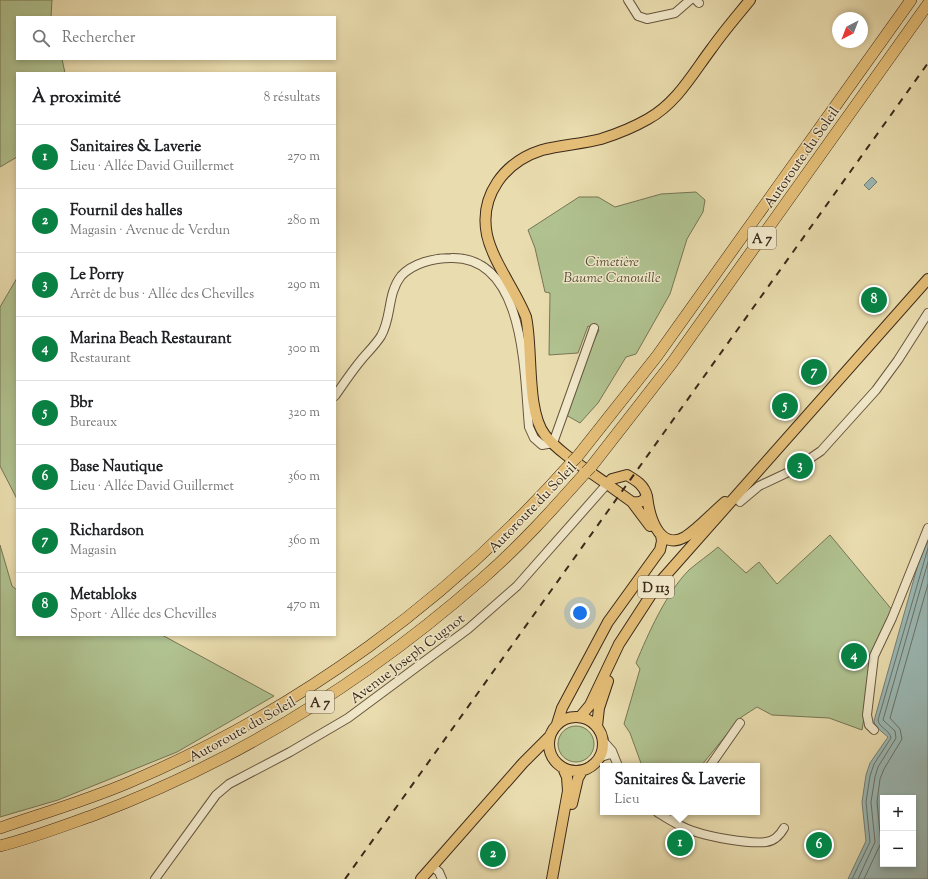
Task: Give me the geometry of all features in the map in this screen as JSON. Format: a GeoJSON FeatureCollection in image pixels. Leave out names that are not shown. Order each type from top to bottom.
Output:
{"type":"FeatureCollection","features":[{"type":"Feature","properties":{"kind":"highway","name":"Autoroute du Soleil"},"geometry":{"type":"LineString","coordinates":[[0,828],[130,782],[196,752],[269,712],[327,676],[389,633],[473,562],[537,501],[574,460],[657,356],[911,0]]}},
{"type":"Feature","properties":{"kind":"highway","name":"Autoroute du Soleil"},"geometry":{"type":"LineString","coordinates":[[0,846],[69,824],[130,801],[199,771],[268,734],[336,692],[413,637],[484,578],[536,526],[588,470],[698,326],[928,4]]}},
{"type":"Feature","properties":{"kind":"main road"},"geometry":{"type":"LineString","coordinates":[[657,554],[658,543],[656,536],[647,521],[632,502],[553,443],[545,435],[539,425],[535,411],[529,331],[526,317],[487,236],[485,219],[488,202],[494,185],[506,170],[523,158],[542,150],[601,139],[626,130],[649,118],[672,102],[750,0]]}},
{"type":"Feature","properties":{"kind":"main road","name":"D 113"},"geometry":{"type":"LineString","coordinates":[[575,717],[590,705],[619,644],[658,584],[928,279]]}},
{"type":"Feature","properties":{"kind":"main road","name":"D 113"},"geometry":{"type":"LineString","coordinates":[[596,726],[605,686],[624,647],[659,594],[928,288]]}},
{"type":"Feature","properties":{"kind":"main road"},"geometry":{"type":"LineString","coordinates":[[421,879],[550,736],[557,724],[562,708],[608,622],[628,592],[657,554],[661,546],[661,535],[650,517],[648,496],[645,488],[627,475],[612,479],[607,484]]}},
{"type":"Feature","properties":{"kind":"main road"},"geometry":{"type":"LineString","coordinates":[[661,535],[671,540],[678,540],[685,536],[756,475]]}},
{"type":"Feature","properties":{"kind":"main road"},"geometry":{"type":"LineString","coordinates":[[632,502],[642,502],[648,496]]}},
{"type":"Feature","properties":{"kind":"main road"},"geometry":{"type":"LineString","coordinates":[[562,708],[575,717],[586,719],[596,726],[602,733],[604,742],[601,757],[596,763],[582,771],[575,772],[563,768]]}},
{"type":"Feature","properties":{"kind":"main road"},"geometry":{"type":"LineString","coordinates":[[557,724],[575,717]]}},
{"type":"Feature","properties":{"kind":"main road"},"geometry":{"type":"LineString","coordinates":[[550,736],[549,744],[553,759]]}},
{"type":"Feature","properties":{"kind":"main road"},"geometry":{"type":"LineString","coordinates":[[512,777],[537,757],[548,757],[553,759],[563,768],[568,778],[568,791],[552,879]]}},
{"type":"Feature","properties":{"kind":"main road"},"geometry":{"type":"LineString","coordinates":[[558,879],[571,806],[578,778],[582,771]]}},
{"type":"Feature","properties":{"kind":"street"},"geometry":{"type":"LineString","coordinates":[[628,0],[638,16],[647,19],[675,13],[690,0]]}},
{"type":"Feature","properties":{"kind":"street"},"geometry":{"type":"LineString","coordinates":[[336,394],[350,373],[381,336],[388,321],[389,305],[393,288],[402,276],[412,266],[442,258],[456,257],[476,261],[490,270],[497,279],[514,311],[521,341],[529,427],[534,438],[542,445],[553,443],[594,328]]}},
{"type":"Feature","properties":{"kind":"street"},"geometry":{"type":"LineString","coordinates":[[740,502],[759,486],[794,470],[821,451],[876,390],[898,360],[928,313]]}},
{"type":"Feature","properties":{"kind":"street","name":"Avenue Joseph Cugnot"},"geometry":{"type":"LineString","coordinates":[[155,879],[216,796],[225,788],[348,718],[468,629],[517,586],[607,484]]}},
{"type":"Feature","properties":{"kind":"street"},"geometry":{"type":"LineString","coordinates":[[874,730],[869,725],[867,715],[874,656],[892,618],[928,528]]}},
{"type":"Feature","properties":{"kind":"street"},"geometry":{"type":"LineString","coordinates":[[712,763],[740,723]]}},
{"type":"Feature","properties":{"kind":"street"},"geometry":{"type":"LineString","coordinates":[[604,742],[614,756],[617,763]]}},
{"type":"Feature","properties":{"kind":"street"},"geometry":{"type":"LineString","coordinates":[[601,757],[610,754],[614,756]]}},
{"type":"Feature","properties":{"kind":"street"},"geometry":{"type":"LineString","coordinates":[[663,815],[692,831],[718,837],[752,842],[767,842],[779,836],[784,828]]}},
{"type":"Feature","properties":{"kind":"street"},"geometry":{"type":"LineString","coordinates":[[672,821],[676,815]]}},
{"type":"Feature","properties":{"kind":"street"},"geometry":{"type":"LineString","coordinates":[[432,866],[439,872],[442,879]]}},
{"type":"Feature","properties":{"kind":"green space"},"geometry":{"type":"Polygon","coordinates":[[[0,0],[52,0],[51,16],[16,16],[16,60],[62,60],[65,72],[16,72],[16,158],[0,167],[0,0]]]}},
{"type":"Feature","properties":{"kind":"green space","name":"Cimetière Baume Canouille"},"geometry":{"type":"Polygon","coordinates":[[[696,192],[705,200],[703,212],[687,239],[670,294],[636,354],[626,357],[598,403],[580,423],[566,415],[591,347],[599,330],[588,326],[578,353],[549,355],[550,293],[545,292],[535,248],[528,230],[579,197],[598,197],[615,207],[661,194],[696,192]]]}},
{"type":"Feature","properties":{"kind":"green space"},"geometry":{"type":"Polygon","coordinates":[[[16,280],[16,497],[0,466],[0,307],[16,280]]]}},
{"type":"Feature","properties":{"kind":"green space"},"geometry":{"type":"Polygon","coordinates":[[[830,535],[893,611],[876,644],[862,730],[829,718],[772,715],[757,707],[740,718],[703,763],[641,763],[630,733],[624,724],[640,669],[636,663],[658,614],[681,579],[689,570],[718,547],[746,573],[759,562],[777,584],[830,535]]]}},
{"type":"Feature","properties":{"kind":"green space"},"geometry":{"type":"Polygon","coordinates":[[[0,545],[12,586],[16,589],[16,636],[164,636],[274,696],[177,752],[58,800],[0,817],[0,545]]]}},
{"type":"Feature","properties":{"kind":"green space"},"geometry":{"type":"Polygon","coordinates":[[[580,726],[589,731],[593,737],[593,751],[589,757],[580,762],[572,762],[563,757],[559,751],[558,740],[563,731],[569,727],[580,726]]]}},
{"type":"Feature","properties":{"kind":"water"},"geometry":{"type":"Polygon","coordinates":[[[872,177],[877,182],[869,190],[864,185],[872,177]]]}},
{"type":"Feature","properties":{"kind":"water"},"geometry":{"type":"Polygon","coordinates":[[[928,540],[928,879],[848,879],[866,841],[862,802],[866,775],[870,763],[888,737],[875,726],[874,721],[922,550],[928,540]]]}},
{"type":"Feature","properties":{"kind":"railway"},"geometry":{"type":"LineString","coordinates":[[345,879],[928,63]]}},
{"type":"Feature","properties":{"kind":"place","name":"Metabloks"},"geometry":{"type":"Point","coordinates":[874,300]}},
{"type":"Feature","properties":{"kind":"place","name":"Richardson"},"geometry":{"type":"Point","coordinates":[814,372]}},
{"type":"Feature","properties":{"kind":"place","name":"Bbr"},"geometry":{"type":"Point","coordinates":[785,406]}},
{"type":"Feature","properties":{"kind":"place","name":"Le Porry"},"geometry":{"type":"Point","coordinates":[800,466]}},
{"type":"Feature","properties":{"kind":"place","name":"Marina Beach Restaurant"},"geometry":{"type":"Point","coordinates":[854,656]}},
{"type":"Feature","properties":{"kind":"place","name":"Sanitaires & Laverie"},"geometry":{"type":"Point","coordinates":[680,843]}},
{"type":"Feature","properties":{"kind":"place","name":"Base Nautique"},"geometry":{"type":"Point","coordinates":[819,845]}},
{"type":"Feature","properties":{"kind":"place","name":"Fournil des halles"},"geometry":{"type":"Point","coordinates":[493,854]}}]}
